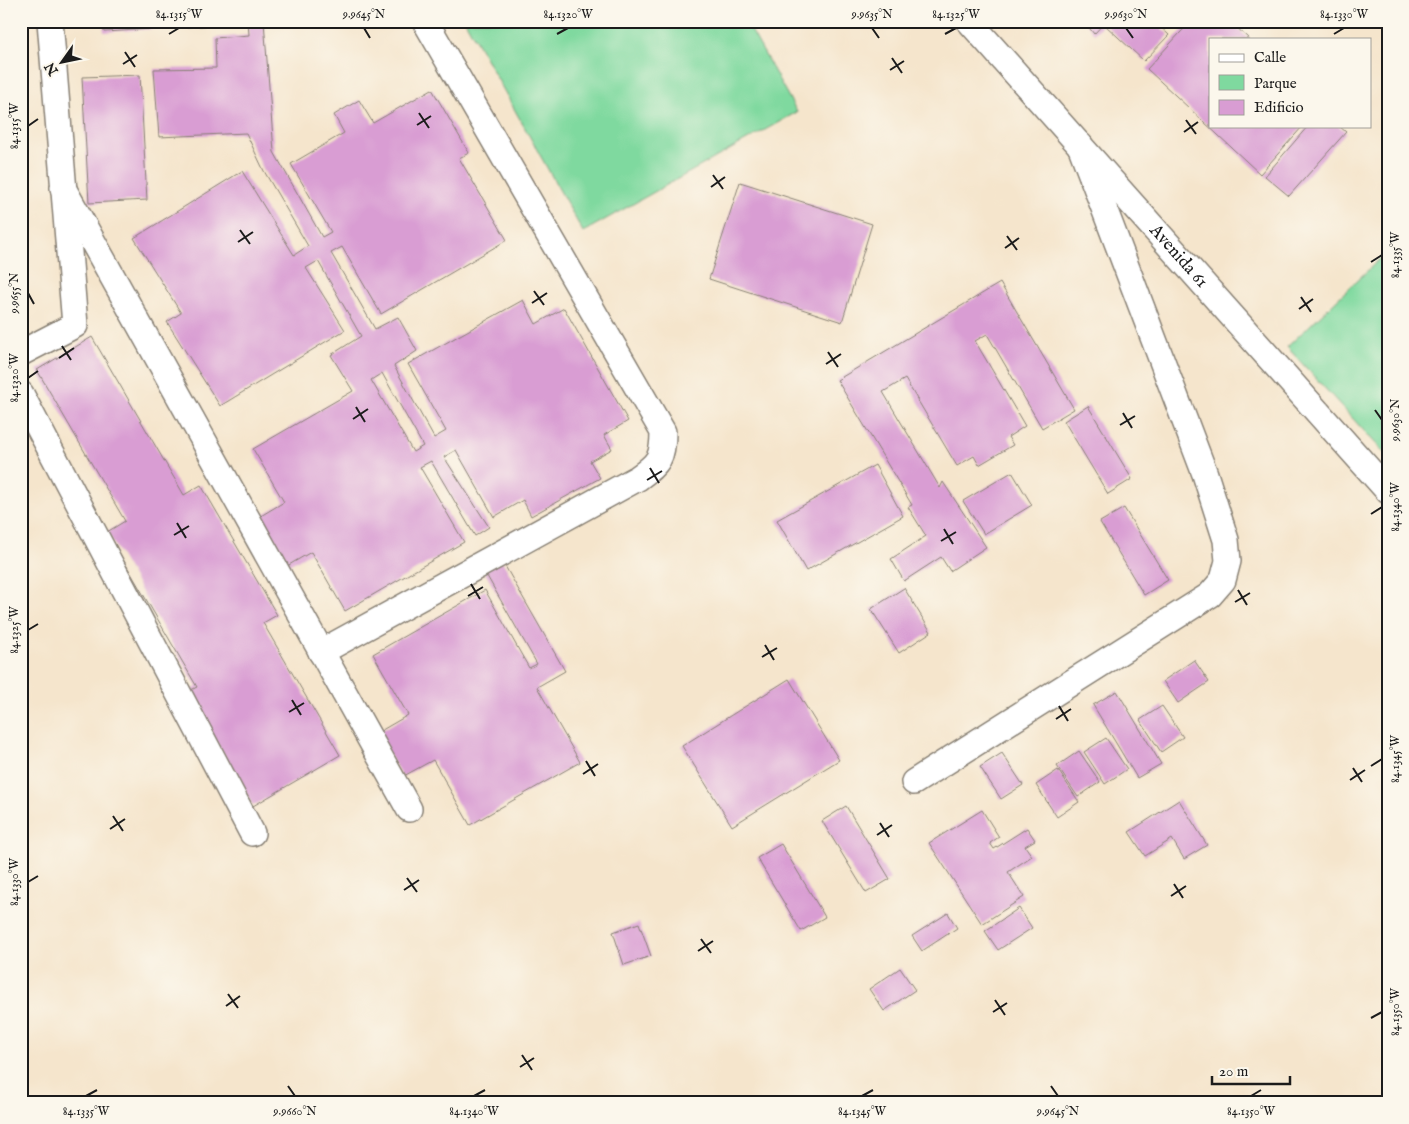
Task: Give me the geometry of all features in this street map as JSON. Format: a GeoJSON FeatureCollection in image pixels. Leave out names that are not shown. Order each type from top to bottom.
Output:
{"type":"FeatureCollection","features":[{"type":"Feature","properties":{"kind":"street"},"geometry":{"type":"LineString","coordinates":[[21,353],[75,325],[62,188],[50,21]]}},
{"type":"Feature","properties":{"kind":"street"},"geometry":{"type":"LineString","coordinates":[[321,652],[638,478],[655,466],[663,451],[663,432],[425,21]]}},
{"type":"Feature","properties":{"kind":"street","name":"Avenida 61"},"geometry":{"type":"LineString","coordinates":[[969,21],[1388,491]]}},
{"type":"Feature","properties":{"kind":"street"},"geometry":{"type":"LineString","coordinates":[[914,782],[1203,600],[1223,580],[1228,561],[1226,540],[1205,474],[1080,145]]}},
{"type":"Feature","properties":{"kind":"street"},"geometry":{"type":"LineString","coordinates":[[62,188],[409,809]]}},
{"type":"Feature","properties":{"kind":"street"},"geometry":{"type":"LineString","coordinates":[[21,394],[252,833]]}},
{"type":"Feature","properties":{"kind":"green space"},"geometry":{"type":"Polygon","coordinates":[[[465,21],[746,21],[797,112],[583,232],[465,21]]]}},
{"type":"Feature","properties":{"kind":"green space"},"geometry":{"type":"Polygon","coordinates":[[[1388,251],[1388,457],[1287,347],[1388,251]]]}},
{"type":"Feature","properties":{"kind":"building"},"geometry":{"type":"Polygon","coordinates":[[[103,21],[231,21],[232,24],[104,32],[103,21]]]}},
{"type":"Feature","properties":{"kind":"building"},"geometry":{"type":"Polygon","coordinates":[[[248,21],[264,21],[274,152],[322,237],[331,232],[291,164],[344,133],[334,115],[359,100],[373,123],[432,89],[469,153],[459,158],[507,240],[381,314],[342,247],[331,253],[375,329],[398,317],[417,351],[394,366],[434,438],[446,431],[408,364],[523,300],[536,324],[564,308],[628,421],[604,435],[612,449],[590,461],[600,478],[531,516],[523,500],[494,517],[456,450],[444,457],[489,527],[475,536],[431,461],[420,467],[464,542],[345,611],[311,552],[282,569],[254,520],[284,502],[253,449],[353,391],[331,355],[361,336],[318,261],[306,268],[345,330],[220,406],[167,322],[181,313],[134,238],[242,171],[294,255],[308,246],[264,171],[246,133],[159,137],[154,69],[216,68],[215,38],[249,35],[248,21]],[[382,373],[371,380],[413,452],[423,446],[382,373]]]}},
{"type":"Feature","properties":{"kind":"building"},"geometry":{"type":"Polygon","coordinates":[[[1084,21],[1106,21],[1094,34],[1084,21]]]}},
{"type":"Feature","properties":{"kind":"building"},"geometry":{"type":"Polygon","coordinates":[[[1109,21],[1154,21],[1169,35],[1144,61],[1105,25],[1109,21]]]}},
{"type":"Feature","properties":{"kind":"building"},"geometry":{"type":"Polygon","coordinates":[[[1191,21],[1230,21],[1248,38],[1209,38],[1209,127],[1147,69],[1191,21]]]}},
{"type":"Feature","properties":{"kind":"building"},"geometry":{"type":"Polygon","coordinates":[[[140,75],[147,200],[89,203],[82,77],[140,75]]]}},
{"type":"Feature","properties":{"kind":"building"},"geometry":{"type":"Polygon","coordinates":[[[1210,128],[1301,128],[1260,174],[1210,128]]]}},
{"type":"Feature","properties":{"kind":"building"},"geometry":{"type":"Polygon","coordinates":[[[1306,128],[1341,128],[1346,132],[1289,196],[1265,176],[1306,128]]]}},
{"type":"Feature","properties":{"kind":"building"},"geometry":{"type":"Polygon","coordinates":[[[740,182],[872,224],[842,322],[709,279],[740,182]]]}},
{"type":"Feature","properties":{"kind":"building"},"geometry":{"type":"Polygon","coordinates":[[[1000,283],[1074,409],[1042,428],[987,334],[975,341],[1025,426],[1008,437],[1013,445],[979,465],[974,456],[957,466],[905,379],[883,392],[940,488],[943,482],[986,547],[950,571],[941,557],[904,581],[891,559],[926,536],[908,507],[912,505],[837,380],[1000,283]]]}},
{"type":"Feature","properties":{"kind":"building"},"geometry":{"type":"Polygon","coordinates":[[[92,337],[184,495],[201,485],[277,615],[263,623],[340,755],[253,806],[187,692],[197,687],[107,532],[125,521],[37,370],[92,337]]]}},
{"type":"Feature","properties":{"kind":"building"},"geometry":{"type":"Polygon","coordinates":[[[1088,406],[1132,479],[1108,494],[1064,421],[1088,406]]]}},
{"type":"Feature","properties":{"kind":"building"},"geometry":{"type":"Polygon","coordinates":[[[875,465],[903,516],[806,571],[777,520],[875,465]]]}},
{"type":"Feature","properties":{"kind":"building"},"geometry":{"type":"Polygon","coordinates":[[[1012,472],[1032,505],[984,534],[963,501],[1012,472]]]}},
{"type":"Feature","properties":{"kind":"building"},"geometry":{"type":"Polygon","coordinates":[[[1124,508],[1168,580],[1144,595],[1100,522],[1124,508]]]}},
{"type":"Feature","properties":{"kind":"building"},"geometry":{"type":"Polygon","coordinates":[[[501,559],[565,671],[537,687],[580,762],[470,825],[433,760],[402,777],[377,733],[408,715],[373,654],[485,590],[529,668],[537,664],[483,569],[501,559]]]}},
{"type":"Feature","properties":{"kind":"building"},"geometry":{"type":"Polygon","coordinates":[[[904,588],[931,632],[899,653],[871,609],[904,588]]]}},
{"type":"Feature","properties":{"kind":"building"},"geometry":{"type":"Polygon","coordinates":[[[1194,660],[1209,682],[1178,703],[1163,681],[1194,660]]]}},
{"type":"Feature","properties":{"kind":"building"},"geometry":{"type":"Polygon","coordinates":[[[789,679],[839,760],[732,826],[682,746],[789,679]]]}},
{"type":"Feature","properties":{"kind":"building"},"geometry":{"type":"Polygon","coordinates":[[[1117,691],[1161,764],[1137,778],[1093,705],[1117,691]]]}},
{"type":"Feature","properties":{"kind":"building"},"geometry":{"type":"Polygon","coordinates":[[[1162,706],[1183,737],[1161,752],[1140,720],[1162,706]]]}},
{"type":"Feature","properties":{"kind":"building"},"geometry":{"type":"Polygon","coordinates":[[[1106,738],[1127,769],[1105,784],[1084,752],[1106,738]]]}},
{"type":"Feature","properties":{"kind":"building"},"geometry":{"type":"Polygon","coordinates":[[[1079,751],[1100,782],[1078,797],[1057,766],[1079,751]]]}},
{"type":"Feature","properties":{"kind":"building"},"geometry":{"type":"Polygon","coordinates":[[[1002,753],[1023,785],[1001,799],[980,767],[1002,753]]]}},
{"type":"Feature","properties":{"kind":"building"},"geometry":{"type":"Polygon","coordinates":[[[1058,770],[1079,802],[1057,817],[1036,785],[1058,770]]]}},
{"type":"Feature","properties":{"kind":"building"},"geometry":{"type":"Polygon","coordinates":[[[1179,800],[1207,845],[1184,859],[1172,839],[1145,856],[1129,832],[1179,800]]]}},
{"type":"Feature","properties":{"kind":"building"},"geometry":{"type":"Polygon","coordinates":[[[846,806],[890,879],[866,893],[822,821],[846,806]]]}},
{"type":"Feature","properties":{"kind":"building"},"geometry":{"type":"Polygon","coordinates":[[[982,810],[999,837],[990,843],[994,849],[1027,828],[1035,840],[1025,846],[1032,856],[1008,872],[1024,897],[982,924],[929,843],[982,810]]]}},
{"type":"Feature","properties":{"kind":"building"},"geometry":{"type":"Polygon","coordinates":[[[781,844],[825,917],[801,931],[757,858],[781,844]]]}},
{"type":"Feature","properties":{"kind":"building"},"geometry":{"type":"Polygon","coordinates":[[[1019,908],[1032,928],[998,950],[985,931],[1019,908]]]}},
{"type":"Feature","properties":{"kind":"building"},"geometry":{"type":"Polygon","coordinates":[[[948,913],[957,928],[922,951],[912,936],[948,913]]]}},
{"type":"Feature","properties":{"kind":"building"},"geometry":{"type":"Polygon","coordinates":[[[639,923],[651,956],[624,965],[613,932],[639,923]]]}},
{"type":"Feature","properties":{"kind":"building"},"geometry":{"type":"Polygon","coordinates":[[[900,968],[915,990],[884,1011],[869,989],[900,968]]]}}]}
